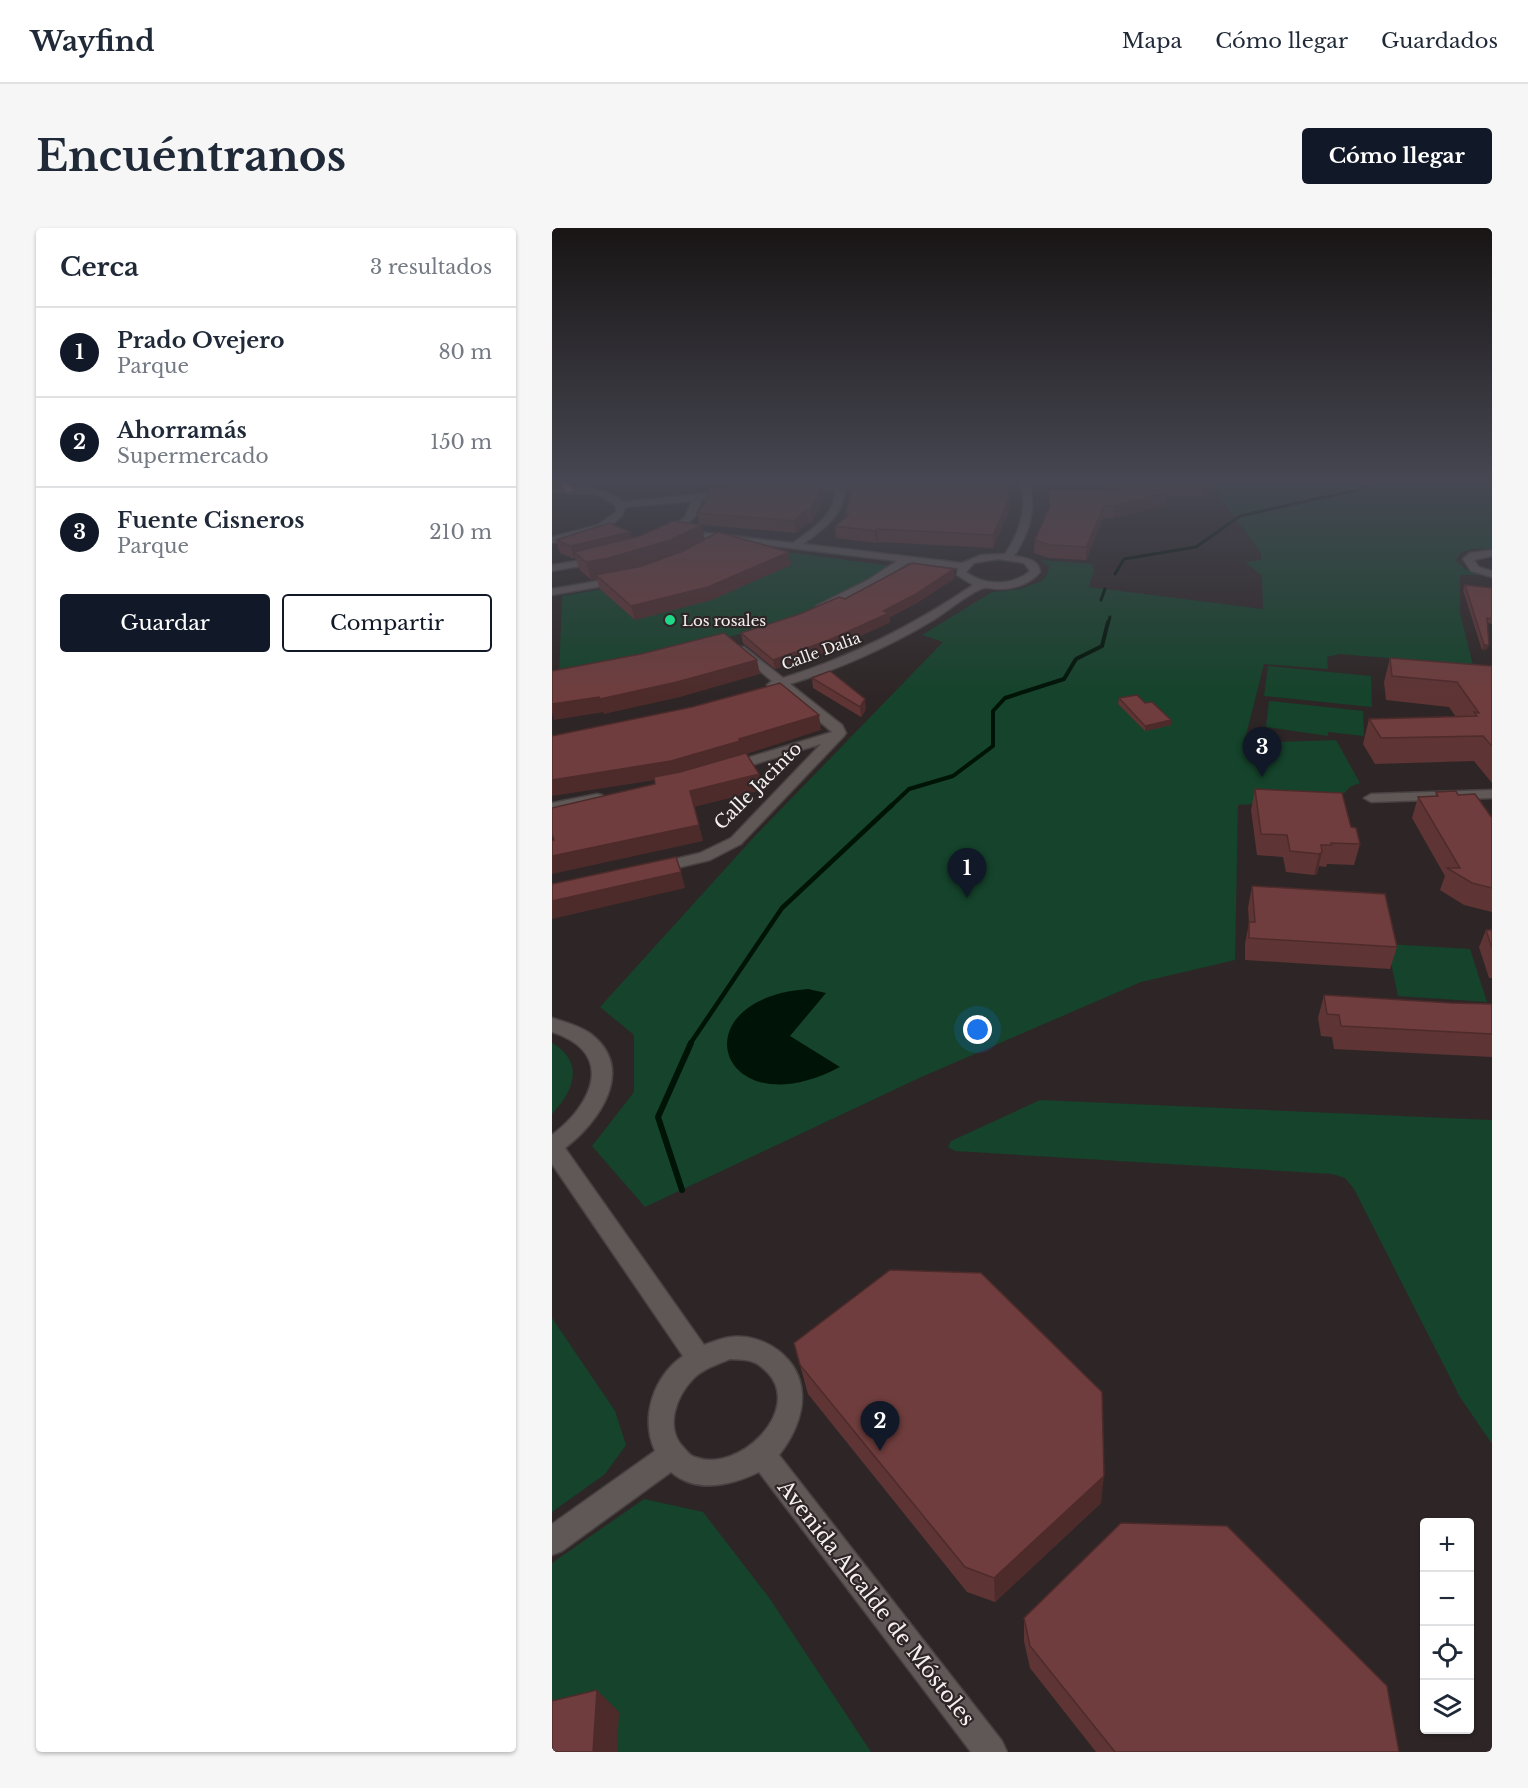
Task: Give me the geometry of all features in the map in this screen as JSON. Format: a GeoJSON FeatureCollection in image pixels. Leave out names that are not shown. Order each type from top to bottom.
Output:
{"type":"FeatureCollection","features":[{"type":"Feature","properties":{"kind":"street"},"geometry":{"type":"LineString","coordinates":[[865,554],[963,566],[976,559],[1009,556],[1032,564],[1035,572],[1026,580],[1018,583],[982,584],[963,576],[961,573],[963,566]]}},
{"type":"Feature","properties":{"kind":"street"},"geometry":{"type":"LineString","coordinates":[[1482,554],[1474,555],[1468,560],[1475,568],[1492,574]]}},
{"type":"Feature","properties":{"kind":"street"},"geometry":{"type":"LineString","coordinates":[[552,568],[608,558]]}},
{"type":"Feature","properties":{"kind":"street"},"geometry":{"type":"LineString","coordinates":[[811,612],[872,582],[907,559]]}},
{"type":"Feature","properties":{"kind":"street"},"geometry":{"type":"LineString","coordinates":[[552,592],[634,577]]}},
{"type":"Feature","properties":{"kind":"street","name":"Calle Dalia"},"geometry":{"type":"LineString","coordinates":[[758,690],[876,648],[935,616],[982,584]]}},
{"type":"Feature","properties":{"kind":"street"},"geometry":{"type":"LineString","coordinates":[[735,639],[780,684],[837,732]]}},
{"type":"Feature","properties":{"kind":"street"},"geometry":{"type":"LineString","coordinates":[[710,773],[775,754],[837,732]]}},
{"type":"Feature","properties":{"kind":"street","name":"Calle Jacinto"},"geometry":{"type":"LineString","coordinates":[[636,873],[705,856],[736,841],[837,732]]}},
{"type":"Feature","properties":{"kind":"street"},"geometry":{"type":"LineString","coordinates":[[775,754],[806,749],[812,752],[814,759]]}},
{"type":"Feature","properties":{"kind":"street"},"geometry":{"type":"LineString","coordinates":[[1371,798],[1492,794]]}},
{"type":"Feature","properties":{"kind":"street"},"geometry":{"type":"LineString","coordinates":[[552,807],[612,795]]}},
{"type":"Feature","properties":{"kind":"street"},"geometry":{"type":"LineString","coordinates":[[552,1025],[572,1029],[594,1046],[603,1071],[598,1096],[580,1123],[552,1147],[699,1359]]}},
{"type":"Feature","properties":{"kind":"street"},"geometry":{"type":"LineString","coordinates":[[730,1348],[760,1352],[782,1369],[791,1396],[784,1427],[762,1454],[735,1469],[706,1473],[686,1468],[671,1456],[660,1431],[663,1401],[677,1377],[699,1359],[730,1348]]}},
{"type":"Feature","properties":{"kind":"street","name":"Avenida Alcalde de Móstoles"},"geometry":{"type":"LineString","coordinates":[[762,1454],[991,1752]]}},
{"type":"Feature","properties":{"kind":"street"},"geometry":{"type":"LineString","coordinates":[[552,1541],[671,1456]]}},
{"type":"Feature","properties":{"kind":"green space","name":"Los rosales"},"geometry":{"type":"Polygon","coordinates":[[[699,554],[802,554],[892,566],[854,589],[815,608],[774,623],[689,647],[559,675],[562,596],[614,587],[699,554]]]}},
{"type":"Feature","properties":{"kind":"green space"},"geometry":{"type":"Polygon","coordinates":[[[1261,554],[1459,554],[1456,560],[1465,569],[1480,575],[1460,575],[1460,613],[1473,665],[1339,654],[1327,657],[1328,669],[1264,664],[1244,743],[1336,740],[1360,783],[1350,787],[1344,793],[1276,792],[1256,804],[1238,805],[1235,960],[1141,982],[919,1078],[645,1207],[592,1146],[634,1092],[634,1035],[600,1007],[754,837],[943,642],[922,635],[992,592],[1020,589],[1042,581],[1048,573],[1049,566],[1040,560],[1092,564],[1094,570],[1089,587],[1263,609],[1262,576],[1245,562],[1261,560],[1261,554]]]}},
{"type":"Feature","properties":{"kind":"green space"},"geometry":{"type":"Polygon","coordinates":[[[1268,666],[1371,676],[1372,707],[1264,696],[1268,666]]]}},
{"type":"Feature","properties":{"kind":"green space"},"geometry":{"type":"Polygon","coordinates":[[[1269,701],[1363,711],[1364,736],[1328,732],[1328,736],[1266,727],[1269,701]]]}},
{"type":"Feature","properties":{"kind":"green space"},"geometry":{"type":"Polygon","coordinates":[[[1387,944],[1470,949],[1487,1002],[1398,996],[1387,944]]]}},
{"type":"Feature","properties":{"kind":"green space"},"geometry":{"type":"Polygon","coordinates":[[[552,1043],[569,1059],[573,1077],[566,1096],[552,1114],[552,1043]]]}},
{"type":"Feature","properties":{"kind":"green space"},"geometry":{"type":"Polygon","coordinates":[[[1040,1100],[1492,1120],[1492,1444],[1460,1397],[1354,1189],[1345,1178],[1332,1174],[955,1151],[948,1147],[951,1141],[1040,1100]]]}},
{"type":"Feature","properties":{"kind":"green space"},"geometry":{"type":"Polygon","coordinates":[[[552,1318],[615,1411],[626,1445],[605,1474],[552,1512],[552,1318]]]}},
{"type":"Feature","properties":{"kind":"green space"},"geometry":{"type":"Polygon","coordinates":[[[644,1499],[703,1512],[770,1599],[871,1752],[552,1752],[552,1563],[644,1499]]]}},
{"type":"Feature","properties":{"kind":"shaded area"},"geometry":{"type":"Polygon","coordinates":[[[808,989],[826,993],[790,1036],[840,1067],[798,1082],[765,1083],[742,1073],[729,1056],[728,1035],[740,1014],[767,998],[808,989]]]}},
{"type":"Feature","properties":{"kind":"building"},"geometry":{"type":"Polygon","coordinates":[[[577,554],[622,554],[609,558],[586,562],[577,554]]]}},
{"type":"Feature","properties":{"kind":"building"},"geometry":{"type":"Polygon","coordinates":[[[674,554],[784,554],[708,587],[631,606],[596,575],[642,566],[674,554]]]}},
{"type":"Feature","properties":{"kind":"building"},"geometry":{"type":"Polygon","coordinates":[[[912,563],[954,569],[916,594],[883,611],[889,613],[829,640],[773,660],[741,633],[800,614],[839,597],[845,599],[912,563]]]}},
{"type":"Feature","properties":{"kind":"building"},"geometry":{"type":"Polygon","coordinates":[[[1465,585],[1492,588],[1492,619],[1487,618],[1489,645],[1484,645],[1465,585]]]}},
{"type":"Feature","properties":{"kind":"building"},"geometry":{"type":"Polygon","coordinates":[[[724,633],[757,660],[677,682],[600,699],[599,697],[552,704],[552,671],[641,654],[724,633]]]}},
{"type":"Feature","properties":{"kind":"building"},"geometry":{"type":"Polygon","coordinates":[[[1390,658],[1492,666],[1492,746],[1483,736],[1381,738],[1369,719],[1477,716],[1474,712],[1479,713],[1457,682],[1392,676],[1390,658]]]}},
{"type":"Feature","properties":{"kind":"building"},"geometry":{"type":"Polygon","coordinates":[[[830,671],[865,699],[860,707],[812,678],[830,671]]]}},
{"type":"Feature","properties":{"kind":"building"},"geometry":{"type":"Polygon","coordinates":[[[780,683],[819,715],[671,761],[552,780],[552,736],[692,707],[780,683]]]}},
{"type":"Feature","properties":{"kind":"building"},"geometry":{"type":"Polygon","coordinates":[[[1137,695],[1145,703],[1152,702],[1171,720],[1145,726],[1119,698],[1137,695]]]}},
{"type":"Feature","properties":{"kind":"building"},"geometry":{"type":"Polygon","coordinates":[[[746,753],[759,774],[690,791],[699,825],[552,856],[552,841],[554,840],[552,808],[655,784],[654,777],[746,753]]]}},
{"type":"Feature","properties":{"kind":"building"},"geometry":{"type":"Polygon","coordinates":[[[1255,789],[1342,793],[1351,827],[1356,828],[1360,844],[1321,845],[1322,852],[1319,854],[1290,851],[1287,835],[1261,834],[1255,789]]]}},
{"type":"Feature","properties":{"kind":"building"},"geometry":{"type":"Polygon","coordinates":[[[1456,791],[1458,795],[1475,794],[1492,818],[1492,888],[1472,883],[1447,868],[1460,868],[1418,797],[1438,796],[1436,792],[1456,791]]]}},
{"type":"Feature","properties":{"kind":"building"},"geometry":{"type":"Polygon","coordinates":[[[676,857],[681,872],[552,901],[552,884],[676,857]]]}},
{"type":"Feature","properties":{"kind":"building"},"geometry":{"type":"Polygon","coordinates":[[[1252,886],[1385,894],[1397,947],[1249,938],[1249,922],[1255,922],[1252,886]]]}},
{"type":"Feature","properties":{"kind":"building"},"geometry":{"type":"Polygon","coordinates":[[[1486,930],[1492,930],[1492,948],[1486,930]]]}},
{"type":"Feature","properties":{"kind":"building"},"geometry":{"type":"Polygon","coordinates":[[[1324,995],[1492,1004],[1492,1034],[1341,1026],[1339,1015],[1327,1014],[1324,995]]]}},
{"type":"Feature","properties":{"kind":"building"},"geometry":{"type":"Polygon","coordinates":[[[890,1270],[981,1273],[1102,1392],[1104,1476],[994,1578],[965,1567],[800,1365],[794,1343],[890,1270]]]}},
{"type":"Feature","properties":{"kind":"building"},"geometry":{"type":"Polygon","coordinates":[[[1121,1523],[1227,1526],[1387,1686],[1399,1752],[1115,1752],[1030,1646],[1024,1618],[1121,1523]]]}},
{"type":"Feature","properties":{"kind":"building"},"geometry":{"type":"Polygon","coordinates":[[[597,1690],[593,1752],[552,1752],[552,1701],[597,1690]]]}},
{"type":"Feature","properties":{"kind":"waterway"},"geometry":{"type":"LineString","coordinates":[[1115,574],[1124,559],[1153,554]]}},
{"type":"Feature","properties":{"kind":"waterway"},"geometry":{"type":"LineString","coordinates":[[1101,600],[1105,589]]}},
{"type":"Feature","properties":{"kind":"waterway"},"geometry":{"type":"LineString","coordinates":[[1108,624],[1110,617]]}},
{"type":"Feature","properties":{"kind":"waterway"},"geometry":{"type":"LineString","coordinates":[[890,807],[909,789],[953,776],[993,746],[993,711],[1005,698],[1064,679],[1076,659],[1102,646],[1108,622]]}},
{"type":"Feature","properties":{"kind":"waterway"},"geometry":{"type":"LineString","coordinates":[[690,1044],[782,908],[892,805]]}},
{"type":"Feature","properties":{"kind":"waterway"},"geometry":{"type":"LineString","coordinates":[[682,1190],[658,1117],[691,1043]]}},
{"type":"Feature","properties":{"kind":"place","name":"Los rosales"},"geometry":{"type":"Point","coordinates":[670,620]}},
{"type":"Feature","properties":{"kind":"place","name":"Fuente Cisneros"},"geometry":{"type":"Point","coordinates":[1262,777]}},
{"type":"Feature","properties":{"kind":"place","name":"Prado Ovejero"},"geometry":{"type":"Point","coordinates":[967,898]}},
{"type":"Feature","properties":{"kind":"place","name":"Ahorramás"},"geometry":{"type":"Point","coordinates":[880,1451]}}]}
